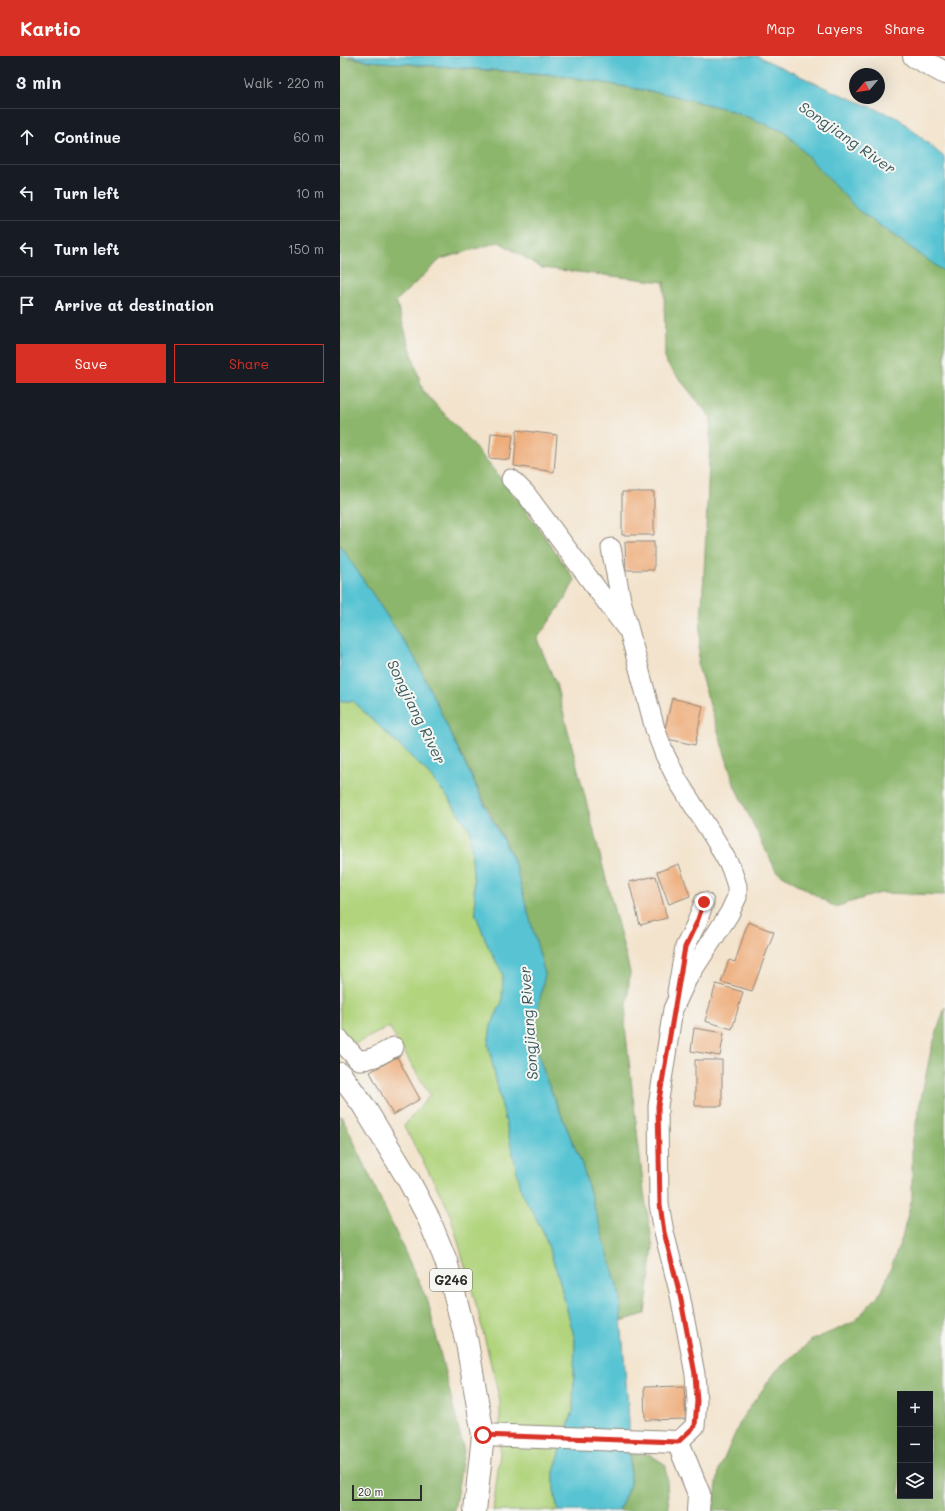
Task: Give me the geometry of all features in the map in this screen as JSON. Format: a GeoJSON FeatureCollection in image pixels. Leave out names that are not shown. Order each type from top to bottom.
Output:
{"type":"FeatureCollection","features":[{"type":"Feature","properties":{"kind":"main road"},"geometry":{"type":"LineString","coordinates":[[914,56],[945,73]]}},
{"type":"Feature","properties":{"kind":"main road","name":"G246"},"geometry":{"type":"LineString","coordinates":[[340,1074],[363,1105],[408,1179],[428,1217],[446,1261],[467,1343],[483,1435],[475,1511]]}},
{"type":"Feature","properties":{"kind":"main road"},"geometry":{"type":"LineString","coordinates":[[483,1435],[678,1442],[699,1494],[698,1511]]}},
{"type":"Feature","properties":{"kind":"street"},"geometry":{"type":"LineString","coordinates":[[511,479],[526,494],[631,634]]}},
{"type":"Feature","properties":{"kind":"street"},"geometry":{"type":"LineString","coordinates":[[611,548],[655,729],[665,755],[678,781],[720,847],[738,886],[737,897],[729,914],[687,979],[673,1009],[658,1106],[660,1204],[664,1232],[680,1295],[695,1374],[697,1401],[695,1426],[678,1442]]}},
{"type":"Feature","properties":{"kind":"street"},"geometry":{"type":"LineString","coordinates":[[676,1003],[679,975],[685,947],[697,922],[704,902]]}},
{"type":"Feature","properties":{"kind":"street"},"geometry":{"type":"LineString","coordinates":[[340,1040],[358,1060],[365,1060],[375,1057],[394,1047]]}},
{"type":"Feature","properties":{"kind":"green space"},"geometry":{"type":"Polygon","coordinates":[[[340,56],[369,61],[560,75],[671,95],[730,110],[785,132],[858,210],[945,272],[945,895],[880,893],[835,907],[776,871],[735,787],[698,666],[711,418],[665,361],[664,282],[542,268],[499,242],[441,259],[396,301],[423,391],[470,441],[520,502],[575,580],[565,599],[537,639],[556,684],[630,972],[625,1026],[644,1192],[653,1247],[645,1314],[621,1321],[619,1292],[581,1162],[546,1079],[539,1057],[534,1028],[545,974],[513,858],[465,763],[415,658],[340,545],[340,56]]]}},
{"type":"Feature","properties":{"kind":"green space"},"geometry":{"type":"Polygon","coordinates":[[[340,701],[353,701],[426,771],[449,799],[470,831],[476,915],[488,946],[503,974],[502,1002],[491,1026],[488,1045],[522,1193],[543,1231],[558,1275],[575,1340],[573,1411],[554,1472],[554,1490],[558,1511],[493,1511],[500,1453],[500,1401],[478,1311],[449,1210],[404,1126],[430,1095],[389,1027],[353,1045],[340,1032],[340,701]]]}},
{"type":"Feature","properties":{"kind":"green space"},"geometry":{"type":"Polygon","coordinates":[[[945,1007],[945,1511],[713,1511],[719,1470],[742,1418],[776,1371],[812,1340],[854,1322],[882,1291],[901,1241],[912,1199],[912,1143],[931,1050],[945,1007]]]}},
{"type":"Feature","properties":{"kind":"green space"},"geometry":{"type":"Polygon","coordinates":[[[340,1115],[344,1120],[428,1302],[464,1451],[454,1511],[340,1511],[340,1115]]]}},
{"type":"Feature","properties":{"kind":"green space"},"geometry":{"type":"Polygon","coordinates":[[[630,1454],[649,1454],[666,1465],[669,1511],[619,1511],[630,1484],[630,1454]]]}},
{"type":"Feature","properties":{"kind":"water","name":"Songjiang River"},"geometry":{"type":"Polygon","coordinates":[[[348,56],[757,56],[849,98],[849,104],[864,104],[898,118],[945,158],[945,272],[858,210],[785,132],[730,110],[671,95],[560,75],[369,61],[348,56]]]}},
{"type":"Feature","properties":{"kind":"water","name":"Songjiang River"},"geometry":{"type":"Polygon","coordinates":[[[340,545],[415,658],[489,814],[513,858],[545,974],[534,1028],[539,1057],[546,1079],[581,1162],[619,1292],[629,1421],[630,1484],[619,1511],[558,1511],[554,1490],[554,1472],[573,1411],[575,1340],[558,1275],[543,1231],[522,1193],[488,1045],[491,1026],[502,1002],[503,974],[488,946],[476,915],[470,830],[449,799],[426,771],[353,701],[340,701],[340,545]]]}},
{"type":"Feature","properties":{"kind":"building"},"geometry":{"type":"Polygon","coordinates":[[[517,430],[557,435],[554,472],[514,466],[517,430]]]}},
{"type":"Feature","properties":{"kind":"building"},"geometry":{"type":"Polygon","coordinates":[[[491,433],[513,435],[510,460],[489,458],[491,433]]]}},
{"type":"Feature","properties":{"kind":"building"},"geometry":{"type":"Polygon","coordinates":[[[622,492],[654,492],[654,535],[622,535],[622,492]]]}},
{"type":"Feature","properties":{"kind":"building"},"geometry":{"type":"Polygon","coordinates":[[[625,542],[654,542],[654,570],[626,570],[625,542]]]}},
{"type":"Feature","properties":{"kind":"building"},"geometry":{"type":"Polygon","coordinates":[[[672,698],[703,706],[695,745],[663,738],[672,698]]]}},
{"type":"Feature","properties":{"kind":"building"},"geometry":{"type":"Polygon","coordinates":[[[679,864],[690,896],[669,904],[657,872],[679,864]]]}},
{"type":"Feature","properties":{"kind":"building"},"geometry":{"type":"Polygon","coordinates":[[[656,876],[667,918],[640,925],[629,882],[656,876]]]}},
{"type":"Feature","properties":{"kind":"building"},"geometry":{"type":"Polygon","coordinates":[[[748,922],[774,932],[752,991],[721,982],[729,960],[735,962],[748,922]]]}},
{"type":"Feature","properties":{"kind":"building"},"geometry":{"type":"Polygon","coordinates":[[[716,984],[743,992],[732,1029],[705,1021],[716,984]]]}},
{"type":"Feature","properties":{"kind":"building"},"geometry":{"type":"Polygon","coordinates":[[[694,1028],[724,1033],[720,1056],[691,1051],[694,1028]]]}},
{"type":"Feature","properties":{"kind":"building"},"geometry":{"type":"Polygon","coordinates":[[[397,1057],[420,1099],[393,1115],[370,1072],[397,1057]]]}},
{"type":"Feature","properties":{"kind":"building"},"geometry":{"type":"Polygon","coordinates":[[[695,1060],[722,1060],[722,1106],[695,1106],[695,1060]]]}},
{"type":"Feature","properties":{"kind":"building"},"geometry":{"type":"Polygon","coordinates":[[[684,1386],[686,1419],[645,1420],[644,1387],[684,1386]]]}},
{"type":"Feature","properties":{"kind":"route"},"geometry":{"type":"LineString","coordinates":[[483,1435],[678,1442],[695,1426],[697,1401],[695,1374],[680,1295],[664,1232],[660,1204],[658,1106],[673,1009],[676,1003],[679,975],[685,947],[697,922],[704,902]]}}]}
